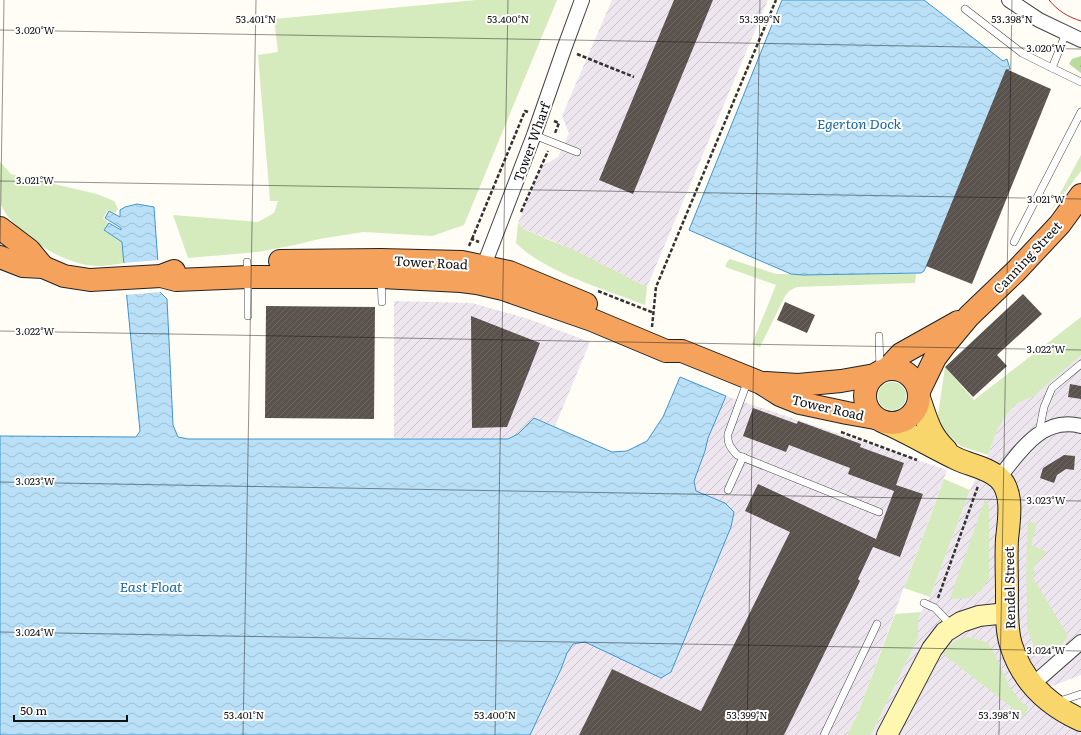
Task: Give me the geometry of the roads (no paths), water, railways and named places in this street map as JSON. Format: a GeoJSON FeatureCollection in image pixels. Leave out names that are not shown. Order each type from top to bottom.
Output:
{"type":"FeatureCollection","features":[{"type":"Feature","properties":{"kind":"highway","name":"Canning Street"},"geometry":{"type":"LineString","coordinates":[[919,396],[935,358],[969,316],[1021,266],[1060,224],[1081,195]]}},
{"type":"Feature","properties":{"kind":"highway","name":"Tower Road"},"geometry":{"type":"LineString","coordinates":[[0,228],[29,250],[43,267]]}},
{"type":"Feature","properties":{"kind":"highway","name":"Tower Road"},"geometry":{"type":"LineString","coordinates":[[0,257],[23,266],[43,267],[64,276],[76,279],[97,280],[161,276],[179,269],[381,268],[462,262],[502,290],[592,320],[666,351],[682,352],[755,381],[780,395],[800,403],[880,420]]}},
{"type":"Feature","properties":{"kind":"highway","name":"Tower Road"},"geometry":{"type":"LineString","coordinates":[[480,274],[509,272],[672,339],[682,352]]}},
{"type":"Feature","properties":{"kind":"highway","name":"Canning Street"},"geometry":{"type":"LineString","coordinates":[[880,372],[901,354],[969,316]]}},
{"type":"Feature","properties":{"kind":"highway"},"geometry":{"type":"LineString","coordinates":[[895,369],[905,372],[915,380],[919,396],[915,412],[907,420],[893,424],[880,420],[867,406],[865,398],[867,387],[880,372],[895,369]]}},
{"type":"Feature","properties":{"kind":"highway","name":"Tower Road"},"geometry":{"type":"LineString","coordinates":[[755,381],[798,385],[841,381],[880,372]]}},
{"type":"Feature","properties":{"kind":"main road"},"geometry":{"type":"LineString","coordinates":[[919,396],[928,426],[933,436],[953,457]]}},
{"type":"Feature","properties":{"kind":"main road"},"geometry":{"type":"LineString","coordinates":[[880,420],[953,457],[989,472],[999,478]]}},
{"type":"Feature","properties":{"kind":"main road","name":"Rendel Street"},"geometry":{"type":"LineString","coordinates":[[999,478],[1007,491],[1010,507],[1006,553],[1007,613],[1011,644],[1020,669],[1032,685],[1052,704],[1067,714],[1081,720]]}},
{"type":"Feature","properties":{"kind":"main road"},"geometry":{"type":"LineString","coordinates":[[887,735],[932,649],[945,632],[962,622],[980,616],[1007,613]]}},
{"type":"Feature","properties":{"kind":"street","name":"Tower Wharf"},"geometry":{"type":"LineString","coordinates":[[480,274],[534,135],[582,0]]}},
{"type":"Feature","properties":{"kind":"street"},"geometry":{"type":"LineString","coordinates":[[1011,1],[1039,20],[1081,40]]}},
{"type":"Feature","properties":{"kind":"street"},"geometry":{"type":"LineString","coordinates":[[999,478],[1018,454],[1039,432],[1056,425],[1081,426]]}},
{"type":"Feature","properties":{"kind":"street"},"geometry":{"type":"LineString","coordinates":[[1032,685],[1081,642]]}},
{"type":"Feature","properties":{"kind":"lane"},"geometry":{"type":"LineString","coordinates":[[965,9],[1022,53],[1081,82]]}},
{"type":"Feature","properties":{"kind":"lane"},"geometry":{"type":"LineString","coordinates":[[1052,68],[1066,33]]}},
{"type":"Feature","properties":{"kind":"lane"},"geometry":{"type":"LineString","coordinates":[[1014,242],[1081,112]]}},
{"type":"Feature","properties":{"kind":"lane"},"geometry":{"type":"LineString","coordinates":[[534,135],[577,152]]}},
{"type":"Feature","properties":{"kind":"lane"},"geometry":{"type":"LineString","coordinates":[[381,268],[382,302]]}},
{"type":"Feature","properties":{"kind":"lane"},"geometry":{"type":"LineString","coordinates":[[248,269],[248,316]]}},
{"type":"Feature","properties":{"kind":"lane"},"geometry":{"type":"LineString","coordinates":[[879,336],[880,372]]}},
{"type":"Feature","properties":{"kind":"lane"},"geometry":{"type":"LineString","coordinates":[[1039,432],[1044,408],[1052,388],[1081,364]]}},
{"type":"Feature","properties":{"kind":"lane"},"geometry":{"type":"LineString","coordinates":[[755,381],[728,434],[727,440],[729,447],[737,455],[879,512]]}},
{"type":"Feature","properties":{"kind":"lane"},"geometry":{"type":"LineString","coordinates":[[728,490],[743,457]]}},
{"type":"Feature","properties":{"kind":"lane"},"geometry":{"type":"LineString","coordinates":[[924,604],[934,608],[953,627]]}},
{"type":"Feature","properties":{"kind":"lane"},"geometry":{"type":"LineString","coordinates":[[824,735],[877,624]]}},
{"type":"Feature","properties":{"kind":"lane"},"geometry":{"type":"LineString","coordinates":[[1052,704],[1081,694]]}},
{"type":"Feature","properties":{"kind":"water","name":"Egerton Dock"},"geometry":{"type":"Polygon","coordinates":[[[782,0],[924,0],[1003,61],[1007,59],[1010,69],[1007,70],[928,263],[924,271],[921,273],[791,274],[689,230],[782,0]]]}},
{"type":"Feature","properties":{"kind":"water","name":"East Float"},"geometry":{"type":"Polygon","coordinates":[[[137,204],[154,207],[160,292],[167,299],[173,425],[178,437],[188,439],[508,439],[518,434],[534,418],[612,452],[627,451],[647,441],[663,417],[680,377],[726,396],[708,438],[694,481],[696,491],[725,503],[734,512],[731,527],[671,672],[661,678],[585,642],[573,644],[567,653],[530,735],[0,735],[0,436],[136,437],[140,431],[122,242],[104,230],[109,223],[121,230],[121,228],[105,218],[109,211],[120,217],[120,210],[137,204]]]}},
{"type":"Feature","properties":{"kind":"tram line"},"geometry":{"type":"LineString","coordinates":[[1049,0],[1064,13],[1081,21]]}}]}
